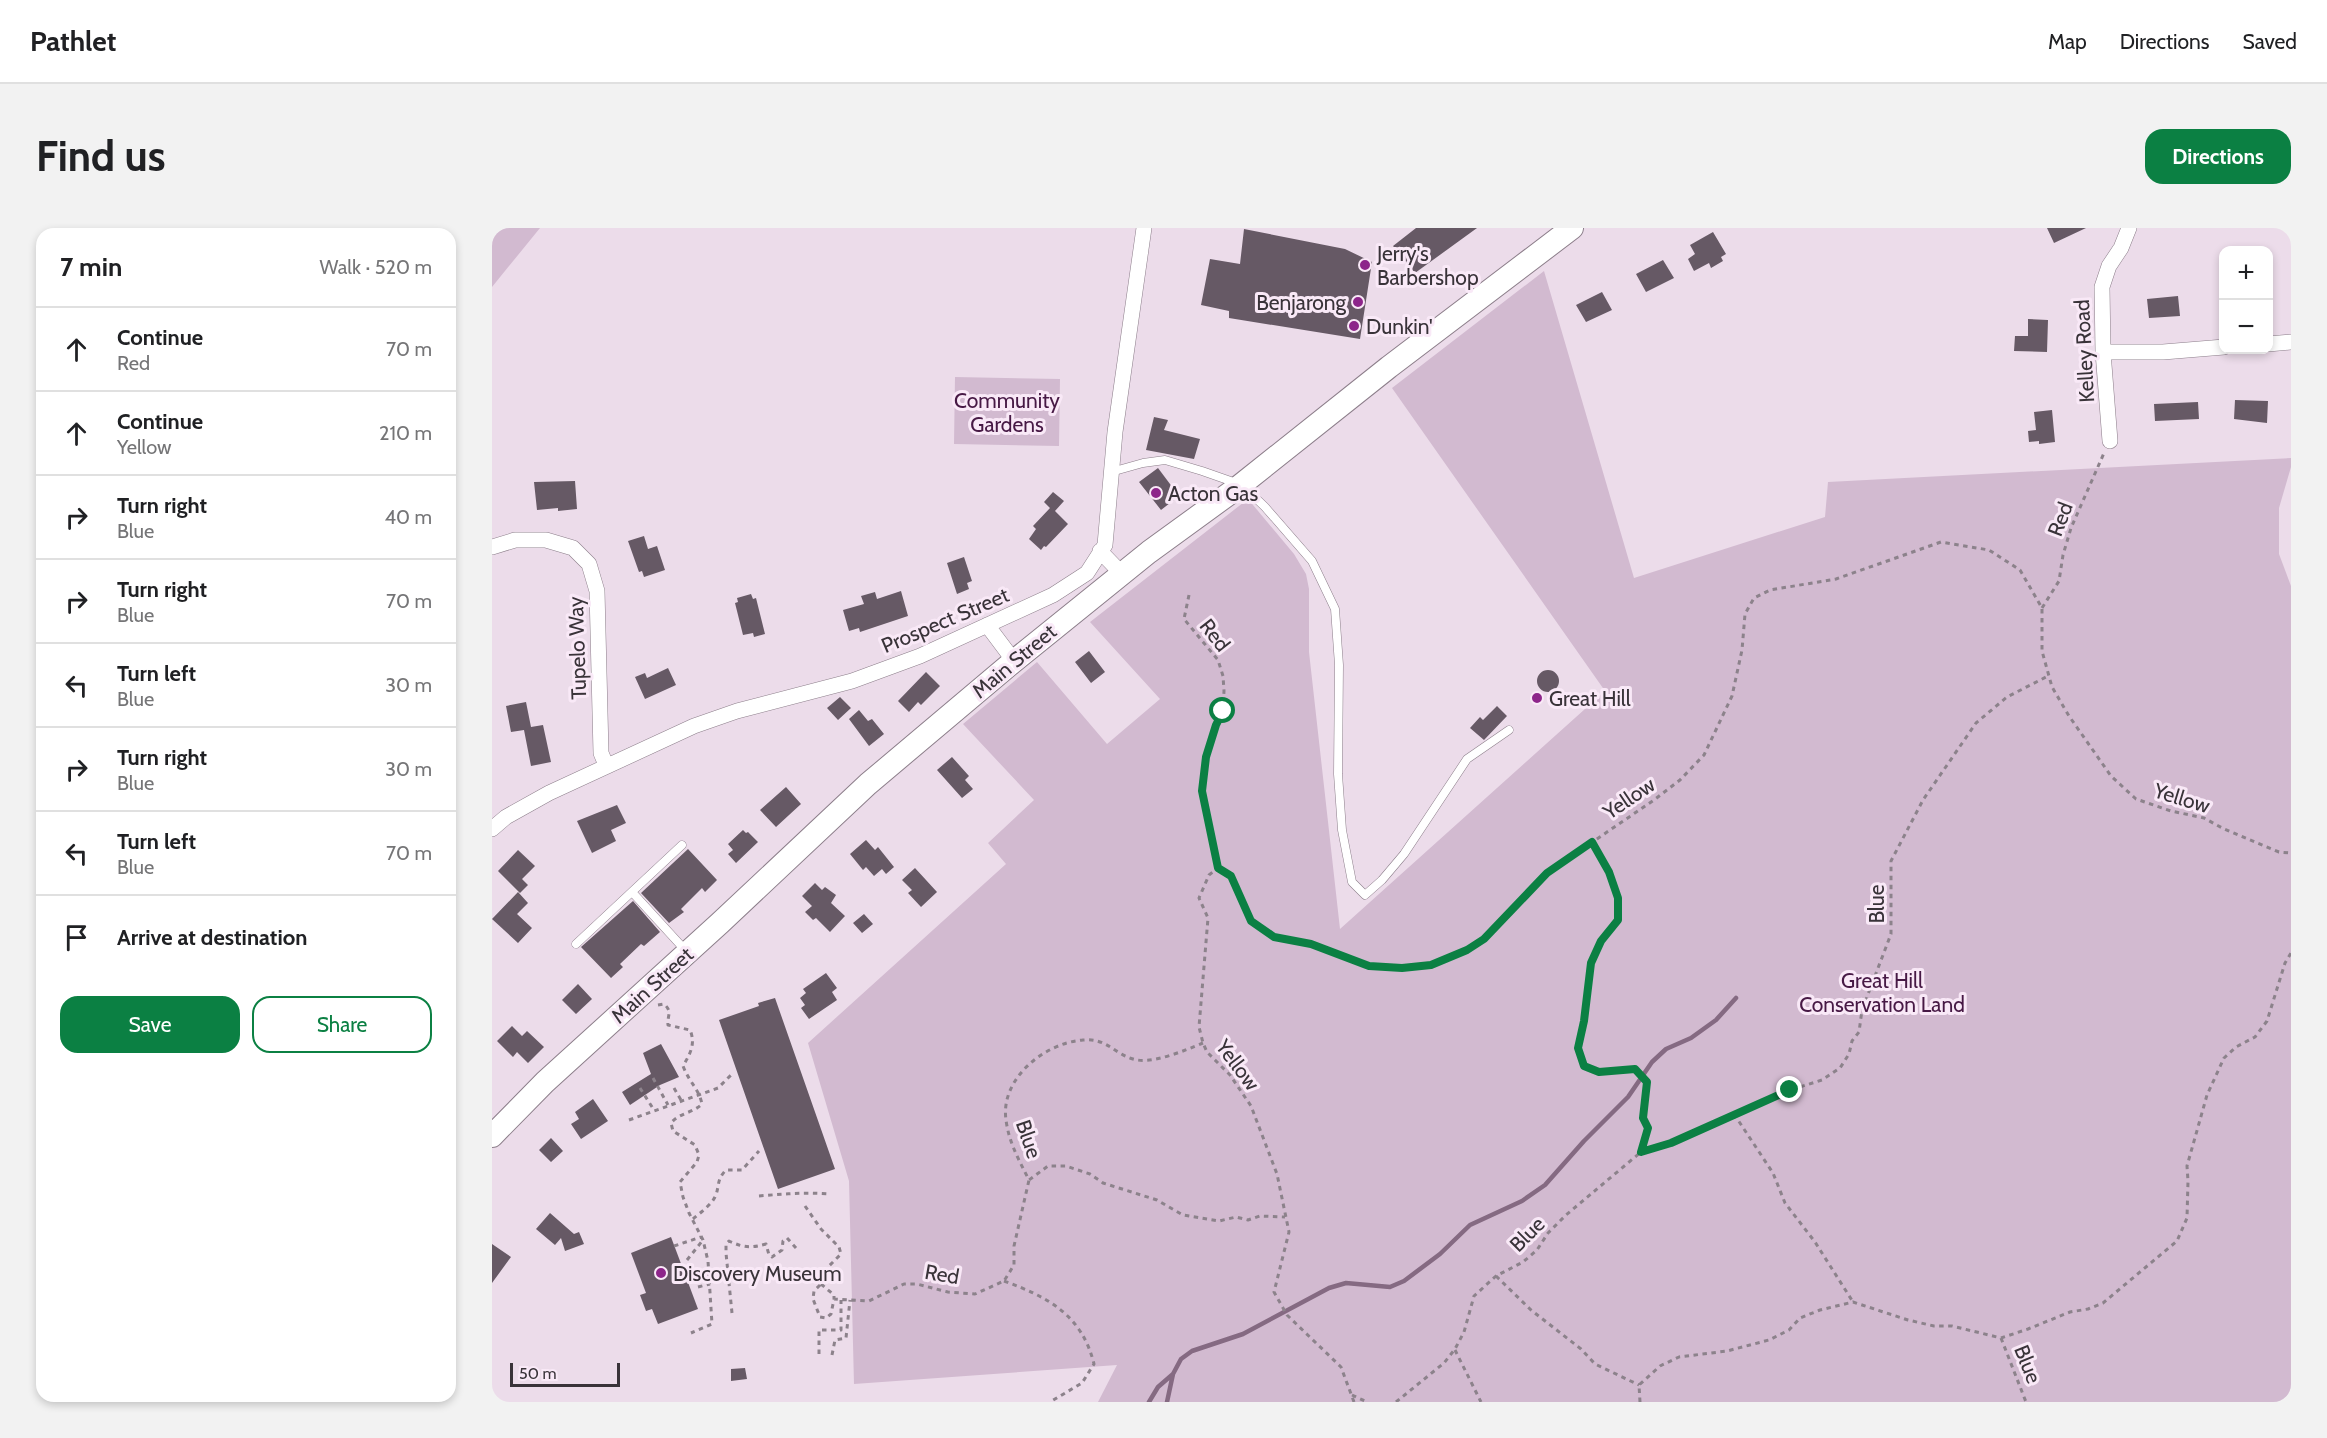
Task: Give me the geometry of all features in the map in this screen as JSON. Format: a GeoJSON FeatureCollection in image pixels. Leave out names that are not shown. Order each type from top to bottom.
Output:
{"type":"FeatureCollection","features":[{"type":"Feature","properties":{"kind":"main road","name":"Main Street"},"geometry":{"type":"LineString","coordinates":[[492,1136],[545,1082],[868,784],[1014,661],[1122,574],[1242,485],[1389,368],[1572,228]]}},
{"type":"Feature","properties":{"kind":"street","name":"Prospect Street"},"geometry":{"type":"LineString","coordinates":[[492,829],[507,817],[549,793],[694,726],[737,711],[852,681],[920,656],[1053,595],[1087,573],[1105,545],[1111,472],[1144,228]]}},
{"type":"Feature","properties":{"kind":"street","name":"Kelley Road"},"geometry":{"type":"LineString","coordinates":[[2110,441],[2103,352],[2102,287],[2109,266],[2121,248],[2129,228]]}},
{"type":"Feature","properties":{"kind":"street"},"geometry":{"type":"LineString","coordinates":[[2273,344],[2291,342]]}},
{"type":"Feature","properties":{"kind":"street"},"geometry":{"type":"LineString","coordinates":[[2103,352],[2163,352],[2219,347]]}},
{"type":"Feature","properties":{"kind":"street","name":"Tupelo Way"},"geometry":{"type":"LineString","coordinates":[[492,547],[514,540],[546,540],[573,548],[589,564],[597,591],[601,753],[606,765]]}},
{"type":"Feature","properties":{"kind":"street"},"geometry":{"type":"LineString","coordinates":[[1100,551],[1122,574]]}},
{"type":"Feature","properties":{"kind":"street"},"geometry":{"type":"LineString","coordinates":[[987,625],[1014,661]]}},
{"type":"Feature","properties":{"kind":"lane"},"geometry":{"type":"LineString","coordinates":[[1111,472],[1143,463],[1165,460],[1242,485],[1265,507],[1312,561],[1335,609],[1339,665],[1338,774],[1342,830],[1352,882],[1365,895],[1382,880],[1404,854],[1467,759],[1509,730]]}},
{"type":"Feature","properties":{"kind":"lane"},"geometry":{"type":"LineString","coordinates":[[576,944],[682,845]]}},
{"type":"Feature","properties":{"kind":"lane"},"geometry":{"type":"LineString","coordinates":[[632,892],[687,952]]}},
{"type":"Feature","properties":{"kind":"path","name":"Red"},"geometry":{"type":"LineString","coordinates":[[2042,608],[2059,581],[2063,555],[2071,528],[2110,441]]}},
{"type":"Feature","properties":{"kind":"path","name":"Yellow"},"geometry":{"type":"LineString","coordinates":[[1354,1402],[1336,1362],[1287,1315],[1274,1292],[1288,1232],[1277,1174],[1251,1106],[1230,1075],[1207,1052],[1203,1043],[1199,1027],[1208,918],[1199,898],[1209,875],[1218,868],[1231,876],[1251,921],[1274,937],[1311,944],[1369,966],[1402,968],[1431,965],[1467,950],[1484,939],[1547,873],[1680,780],[1704,755],[1732,696],[1742,650],[1745,614],[1754,598],[1770,590],[1836,579],[1941,542],[1989,550],[2020,570],[2042,608],[2042,651],[2052,687],[2069,716],[2111,776],[2136,799],[2170,811],[2204,818],[2279,852],[2291,853]]}},
{"type":"Feature","properties":{"kind":"path","name":"Red"},"geometry":{"type":"LineString","coordinates":[[1189,595],[1184,619],[1218,660],[1224,691],[1223,711],[1206,757],[1202,791],[1218,868]]}},
{"type":"Feature","properties":{"kind":"path","name":"Blue"},"geometry":{"type":"LineString","coordinates":[[1396,1402],[1444,1363],[1455,1349],[1464,1332],[1474,1296],[1496,1276],[1523,1262],[1537,1250],[1548,1233],[1566,1215],[1641,1152],[1671,1143],[1790,1090],[1822,1080],[1840,1068],[1858,1032],[1862,1010],[1891,934],[1891,861],[1923,800],[1976,723],[2007,697],[2048,675]]}},
{"type":"Feature","properties":{"kind":"path"},"geometry":{"type":"LineString","coordinates":[[1592,842],[1609,872],[1618,898],[1618,920],[1601,941],[1591,963],[1584,1021],[1578,1048],[1584,1066],[1599,1072],[1635,1069],[1647,1082],[1643,1118],[1648,1128],[1641,1152]]}},
{"type":"Feature","properties":{"kind":"path","name":"Blue"},"geometry":{"type":"LineString","coordinates":[[1853,1302],[1908,1320],[1934,1326],[1952,1326],[2001,1338],[2070,1312],[2088,1309],[2103,1303],[2177,1241],[2187,1218],[2187,1166],[2207,1095],[2224,1058],[2236,1047],[2255,1037],[2267,1021],[2285,963],[2291,953]]}},
{"type":"Feature","properties":{"kind":"path"},"geometry":{"type":"LineString","coordinates":[[655,1006],[664,1004],[670,1009],[668,1025],[690,1030],[693,1037],[692,1048],[683,1066],[688,1081],[699,1093],[702,1104],[674,1119],[671,1123],[673,1131],[695,1145],[699,1155],[697,1162],[680,1182],[689,1213],[702,1238],[710,1284],[712,1324],[691,1333]]}},
{"type":"Feature","properties":{"kind":"path","name":"Blue"},"geometry":{"type":"LineString","coordinates":[[1203,1043],[1180,1052],[1134,1060],[1104,1042],[1085,1040],[1067,1042],[1048,1050],[1031,1061],[1011,1089],[1005,1103],[1012,1148],[1029,1180],[1048,1166],[1066,1166],[1090,1174],[1103,1183],[1156,1200],[1183,1215],[1219,1221],[1236,1217],[1248,1220],[1268,1215],[1286,1217]]}},
{"type":"Feature","properties":{"kind":"path"},"geometry":{"type":"LineString","coordinates":[[628,1120],[718,1088],[733,1072]]}},
{"type":"Feature","properties":{"kind":"path"},"geometry":{"type":"LineString","coordinates":[[653,1078],[668,1105]]}},
{"type":"Feature","properties":{"kind":"path"},"geometry":{"type":"LineString","coordinates":[[640,1088],[654,1110]]}},
{"type":"Feature","properties":{"kind":"path"},"geometry":{"type":"LineString","coordinates":[[674,1088],[681,1100]]}},
{"type":"Feature","properties":{"kind":"path"},"geometry":{"type":"LineString","coordinates":[[1639,1384],[1660,1366],[1679,1357],[1727,1351],[1769,1340],[1789,1330],[1800,1318],[1853,1302],[1815,1242],[1785,1203],[1773,1173],[1733,1114]]}},
{"type":"Feature","properties":{"kind":"path"},"geometry":{"type":"LineString","coordinates":[[693,1219],[714,1198],[717,1182],[722,1174],[726,1170],[742,1170],[759,1151]]}},
{"type":"Feature","properties":{"kind":"path"},"geometry":{"type":"LineString","coordinates":[[1029,1180],[1014,1246],[1014,1265],[1005,1281],[1035,1292],[1073,1321],[1089,1343],[1094,1364],[1082,1383],[1050,1402]]}},
{"type":"Feature","properties":{"kind":"path"},"geometry":{"type":"LineString","coordinates":[[759,1196],[786,1195],[795,1192],[830,1194]]}},
{"type":"Feature","properties":{"kind":"path"},"geometry":{"type":"LineString","coordinates":[[805,1206],[821,1229],[839,1247],[841,1254],[827,1268],[821,1284],[814,1291],[813,1299],[820,1317],[826,1318],[831,1314],[834,1295],[821,1284]]}},
{"type":"Feature","properties":{"kind":"path"},"geometry":{"type":"LineString","coordinates":[[674,1246],[702,1238]]}},
{"type":"Feature","properties":{"kind":"path"},"geometry":{"type":"LineString","coordinates":[[687,1260],[702,1238]]}},
{"type":"Feature","properties":{"kind":"path"},"geometry":{"type":"LineString","coordinates":[[732,1312],[726,1253],[726,1244],[729,1241],[751,1248],[766,1244],[769,1255],[772,1257],[782,1250],[783,1241],[787,1238],[796,1248]]}},
{"type":"Feature","properties":{"kind":"path"},"geometry":{"type":"LineString","coordinates":[[1496,1276],[1531,1310],[1595,1364],[1639,1384]]}},
{"type":"Feature","properties":{"kind":"path","name":"Red"},"geometry":{"type":"LineString","coordinates":[[834,1299],[868,1301],[904,1284],[917,1284],[948,1292],[975,1294],[1005,1281]]}},
{"type":"Feature","properties":{"kind":"path"},"geometry":{"type":"LineString","coordinates":[[698,1287],[710,1284]]}},
{"type":"Feature","properties":{"kind":"path"},"geometry":{"type":"LineString","coordinates":[[819,1354],[819,1330],[841,1330],[842,1300]]}},
{"type":"Feature","properties":{"kind":"path"},"geometry":{"type":"LineString","coordinates":[[832,1355],[835,1340],[846,1338],[850,1300]]}},
{"type":"Feature","properties":{"kind":"path","name":"Blue"},"geometry":{"type":"LineString","coordinates":[[2001,1338],[2026,1402]]}},
{"type":"Feature","properties":{"kind":"path"},"geometry":{"type":"LineString","coordinates":[[1455,1349],[1481,1402]]}},
{"type":"Feature","properties":{"kind":"path"},"geometry":{"type":"LineString","coordinates":[[1639,1384],[1640,1402]]}},
{"type":"Feature","properties":{"kind":"path"},"geometry":{"type":"LineString","coordinates":[[1352,1395],[1367,1402]]}},
{"type":"Feature","properties":{"kind":"green space"},"geometry":{"type":"Polygon","coordinates":[[[492,228],[540,228],[492,287],[492,228]]]}},
{"type":"Feature","properties":{"kind":"green space","name":"Great Hill Conservation Land"},"geometry":{"type":"Polygon","coordinates":[[[1544,271],[1634,578],[1825,517],[1828,482],[2291,458],[2291,467],[2279,508],[2279,554],[2291,586],[2291,1402],[1098,1402],[1117,1365],[854,1384],[849,1181],[808,1043],[1006,864],[988,843],[1034,800],[963,724],[1037,662],[1107,744],[1160,699],[1090,622],[1248,499],[1294,554],[1306,574],[1309,589],[1309,652],[1340,929],[1605,691],[1392,388],[1544,271]]]}},
{"type":"Feature","properties":{"kind":"green space","name":"Community Gardens"},"geometry":{"type":"Polygon","coordinates":[[[955,377],[1060,379],[1059,446],[954,444],[955,377]]]}},
{"type":"Feature","properties":{"kind":"building"},"geometry":{"type":"Polygon","coordinates":[[[1416,228],[1477,228],[1415,273],[1393,246],[1416,228]]]}},
{"type":"Feature","properties":{"kind":"building"},"geometry":{"type":"Polygon","coordinates":[[[2047,228],[2086,228],[2054,243],[2047,228]]]}},
{"type":"Feature","properties":{"kind":"building"},"geometry":{"type":"Polygon","coordinates":[[[1244,229],[1345,249],[1372,262],[1360,339],[1229,318],[1229,311],[1201,305],[1210,259],[1240,264],[1244,229]]]}},
{"type":"Feature","properties":{"kind":"building"},"geometry":{"type":"Polygon","coordinates":[[[1713,232],[1726,254],[1721,257],[1723,261],[1711,268],[1709,263],[1694,271],[1688,259],[1695,254],[1690,245],[1713,232]]]}},
{"type":"Feature","properties":{"kind":"building"},"geometry":{"type":"Polygon","coordinates":[[[1663,260],[1674,278],[1646,292],[1636,274],[1663,260]]]}},
{"type":"Feature","properties":{"kind":"building"},"geometry":{"type":"Polygon","coordinates":[[[1602,292],[1612,310],[1586,322],[1576,305],[1602,292]]]}},
{"type":"Feature","properties":{"kind":"building"},"geometry":{"type":"Polygon","coordinates":[[[2178,296],[2180,316],[2149,318],[2147,299],[2178,296]]]}},
{"type":"Feature","properties":{"kind":"building"},"geometry":{"type":"Polygon","coordinates":[[[2028,319],[2048,320],[2047,352],[2014,351],[2015,336],[2028,336],[2028,319]]]}},
{"type":"Feature","properties":{"kind":"building"},"geometry":{"type":"Polygon","coordinates":[[[2235,400],[2268,401],[2267,423],[2234,419],[2235,400]]]}},
{"type":"Feature","properties":{"kind":"building"},"geometry":{"type":"Polygon","coordinates":[[[2198,402],[2199,419],[2155,421],[2154,404],[2198,402]]]}},
{"type":"Feature","properties":{"kind":"building"},"geometry":{"type":"Polygon","coordinates":[[[2052,410],[2055,442],[2039,444],[2039,441],[2029,442],[2028,431],[2036,430],[2034,412],[2052,410]]]}},
{"type":"Feature","properties":{"kind":"building"},"geometry":{"type":"Polygon","coordinates":[[[1154,417],[1168,420],[1164,430],[1200,439],[1194,459],[1146,450],[1154,417]]]}},
{"type":"Feature","properties":{"kind":"building"},"geometry":{"type":"Polygon","coordinates":[[[1158,468],[1179,496],[1161,510],[1139,482],[1158,468]]]}},
{"type":"Feature","properties":{"kind":"building"},"geometry":{"type":"Polygon","coordinates":[[[575,481],[577,509],[537,510],[534,482],[575,481]]]}},
{"type":"Feature","properties":{"kind":"building"},"geometry":{"type":"Polygon","coordinates":[[[1053,492],[1064,501],[1055,511],[1068,524],[1041,550],[1029,539],[1036,529],[1033,526],[1050,508],[1044,502],[1053,492]]]}},
{"type":"Feature","properties":{"kind":"building"},"geometry":{"type":"Polygon","coordinates":[[[644,536],[648,549],[657,546],[665,570],[644,577],[642,571],[639,572],[628,541],[644,536]]]}},
{"type":"Feature","properties":{"kind":"building"},"geometry":{"type":"Polygon","coordinates":[[[964,557],[972,581],[967,583],[969,589],[957,594],[947,563],[964,557]]]}},
{"type":"Feature","properties":{"kind":"building"},"geometry":{"type":"Polygon","coordinates":[[[901,591],[908,616],[860,632],[859,628],[849,631],[843,610],[864,604],[861,596],[875,592],[877,599],[901,591]]]}},
{"type":"Feature","properties":{"kind":"building"},"geometry":{"type":"Polygon","coordinates":[[[751,594],[753,599],[756,598],[765,634],[754,637],[753,633],[743,635],[735,603],[738,602],[737,598],[751,594]]]}},
{"type":"Feature","properties":{"kind":"building"},"geometry":{"type":"Polygon","coordinates":[[[1089,651],[1105,672],[1091,683],[1075,662],[1089,651]]]}},
{"type":"Feature","properties":{"kind":"building"},"geometry":{"type":"Polygon","coordinates":[[[668,668],[676,685],[645,699],[635,677],[645,673],[647,678],[668,668]]]}},
{"type":"Feature","properties":{"kind":"building"},"geometry":{"type":"Polygon","coordinates":[[[1544,670],[1552,670],[1559,677],[1559,685],[1552,692],[1544,692],[1537,685],[1537,677],[1544,670]]]}},
{"type":"Feature","properties":{"kind":"building"},"geometry":{"type":"Polygon","coordinates":[[[926,672],[940,686],[921,705],[918,702],[909,712],[898,701],[926,672]]]}},
{"type":"Feature","properties":{"kind":"building"},"geometry":{"type":"Polygon","coordinates":[[[840,697],[851,708],[838,720],[827,708],[840,697]]]}},
{"type":"Feature","properties":{"kind":"building"},"geometry":{"type":"Polygon","coordinates":[[[526,702],[531,727],[543,725],[551,762],[531,766],[524,730],[511,732],[506,706],[526,702]]]}},
{"type":"Feature","properties":{"kind":"building"},"geometry":{"type":"Polygon","coordinates":[[[1497,706],[1507,716],[1484,740],[1470,728],[1480,717],[1483,720],[1497,706]]]}},
{"type":"Feature","properties":{"kind":"building"},"geometry":{"type":"Polygon","coordinates":[[[859,710],[868,721],[872,719],[884,734],[869,746],[849,719],[859,710]]]}},
{"type":"Feature","properties":{"kind":"building"},"geometry":{"type":"Polygon","coordinates":[[[952,757],[969,776],[965,780],[973,789],[962,798],[937,770],[952,757]]]}},
{"type":"Feature","properties":{"kind":"building"},"geometry":{"type":"Polygon","coordinates":[[[786,787],[801,804],[776,827],[760,810],[786,787]]]}},
{"type":"Feature","properties":{"kind":"building"},"geometry":{"type":"Polygon","coordinates":[[[617,805],[626,823],[611,830],[616,841],[592,853],[577,821],[617,805]]]}},
{"type":"Feature","properties":{"kind":"building"},"geometry":{"type":"Polygon","coordinates":[[[743,830],[758,842],[736,863],[728,854],[733,850],[728,844],[743,830]]]}},
{"type":"Feature","properties":{"kind":"building"},"geometry":{"type":"Polygon","coordinates":[[[866,840],[875,850],[878,847],[894,867],[886,874],[882,869],[874,876],[866,867],[863,870],[850,854],[866,840]]]}},
{"type":"Feature","properties":{"kind":"building"},"geometry":{"type":"Polygon","coordinates":[[[688,849],[717,880],[705,892],[702,888],[681,909],[684,912],[669,923],[641,893],[688,849]]]}},
{"type":"Feature","properties":{"kind":"building"},"geometry":{"type":"Polygon","coordinates":[[[518,850],[535,866],[522,879],[528,885],[520,893],[498,871],[518,850]]]}},
{"type":"Feature","properties":{"kind":"building"},"geometry":{"type":"Polygon","coordinates":[[[915,868],[937,892],[921,907],[908,893],[912,890],[902,880],[915,868]]]}},
{"type":"Feature","properties":{"kind":"building"},"geometry":{"type":"Polygon","coordinates":[[[815,883],[822,890],[825,887],[836,895],[831,903],[845,916],[830,932],[816,918],[813,920],[805,912],[812,906],[802,896],[815,883]]]}},
{"type":"Feature","properties":{"kind":"building"},"geometry":{"type":"Polygon","coordinates":[[[518,892],[528,903],[517,914],[532,928],[518,943],[492,919],[518,892]]]}},
{"type":"Feature","properties":{"kind":"building"},"geometry":{"type":"Polygon","coordinates":[[[633,901],[660,932],[644,946],[641,944],[620,964],[623,967],[611,978],[581,947],[633,901]]]}},
{"type":"Feature","properties":{"kind":"building"},"geometry":{"type":"Polygon","coordinates":[[[864,914],[873,924],[862,933],[853,923],[864,914]]]}},
{"type":"Feature","properties":{"kind":"building"},"geometry":{"type":"Polygon","coordinates":[[[826,973],[837,988],[832,992],[837,1000],[809,1019],[801,1008],[805,1005],[800,998],[806,993],[803,989],[826,973]]]}},
{"type":"Feature","properties":{"kind":"building"},"geometry":{"type":"Polygon","coordinates":[[[578,984],[592,999],[576,1014],[562,1000],[578,984]]]}},
{"type":"Feature","properties":{"kind":"building"},"geometry":{"type":"Polygon","coordinates":[[[775,998],[835,1169],[778,1189],[719,1020],[775,998]]]}},
{"type":"Feature","properties":{"kind":"building"},"geometry":{"type":"Polygon","coordinates":[[[512,1026],[522,1036],[527,1031],[544,1047],[528,1063],[517,1052],[513,1057],[497,1041],[512,1026]]]}},
{"type":"Feature","properties":{"kind":"building"},"geometry":{"type":"Polygon","coordinates":[[[661,1044],[679,1077],[660,1085],[630,1105],[622,1092],[651,1074],[643,1053],[661,1044]]]}},
{"type":"Feature","properties":{"kind":"building"},"geometry":{"type":"Polygon","coordinates":[[[593,1099],[608,1121],[581,1139],[571,1124],[579,1119],[575,1112],[593,1099]]]}},
{"type":"Feature","properties":{"kind":"building"},"geometry":{"type":"Polygon","coordinates":[[[551,1138],[563,1151],[551,1162],[539,1150],[551,1138]]]}},
{"type":"Feature","properties":{"kind":"building"},"geometry":{"type":"Polygon","coordinates":[[[550,1213],[574,1234],[579,1232],[584,1244],[565,1251],[561,1238],[555,1245],[536,1229],[550,1213]]]}},
{"type":"Feature","properties":{"kind":"building","name":"Discovery Museum"},"geometry":{"type":"Polygon","coordinates":[[[671,1237],[698,1309],[658,1324],[652,1309],[646,1311],[640,1295],[646,1293],[631,1253],[671,1237]]]}},
{"type":"Feature","properties":{"kind":"building"},"geometry":{"type":"Polygon","coordinates":[[[492,1244],[511,1257],[492,1283],[492,1244]]]}},
{"type":"Feature","properties":{"kind":"building"},"geometry":{"type":"Polygon","coordinates":[[[745,1368],[747,1379],[731,1381],[731,1369],[745,1368]]]}},
{"type":"Feature","properties":{"kind":"waterway"},"geometry":{"type":"LineString","coordinates":[[1167,1402],[1173,1374],[1181,1359],[1192,1351],[1243,1334],[1329,1288],[1346,1283],[1390,1287],[1404,1281],[1440,1254],[1470,1225],[1522,1201],[1545,1185],[1584,1141],[1628,1097],[1652,1062],[1666,1049],[1691,1038],[1716,1020],[1736,998]]}},
{"type":"Feature","properties":{"kind":"waterway"},"geometry":{"type":"LineString","coordinates":[[1149,1402],[1158,1387],[1173,1374]]}},
{"type":"Feature","properties":{"kind":"place","name":"Jerry's Barbershop"},"geometry":{"type":"Point","coordinates":[1365,265]}},
{"type":"Feature","properties":{"kind":"place","name":"Benjarong"},"geometry":{"type":"Point","coordinates":[1358,302]}},
{"type":"Feature","properties":{"kind":"place","name":"Dunkin'"},"geometry":{"type":"Point","coordinates":[1354,326]}},
{"type":"Feature","properties":{"kind":"place","name":"Acton Gas"},"geometry":{"type":"Point","coordinates":[1156,493]}},
{"type":"Feature","properties":{"kind":"place","name":"Great Hill"},"geometry":{"type":"Point","coordinates":[1537,698]}},
{"type":"Feature","properties":{"kind":"place","name":"Discovery Museum"},"geometry":{"type":"Point","coordinates":[661,1273]}},
{"type":"Feature","properties":{"kind":"route"},"geometry":{"type":"LineString","coordinates":[[1223,711],[1206,757],[1202,791],[1218,868],[1231,876],[1251,921],[1274,937],[1311,944],[1369,966],[1402,968],[1431,965],[1467,950],[1484,939],[1547,873],[1592,842],[1609,872],[1618,898],[1618,920],[1601,941],[1591,963],[1584,1021],[1578,1048],[1584,1066],[1599,1072],[1635,1069],[1647,1082],[1643,1118],[1648,1128],[1641,1152],[1671,1143],[1790,1090]]}}]}
